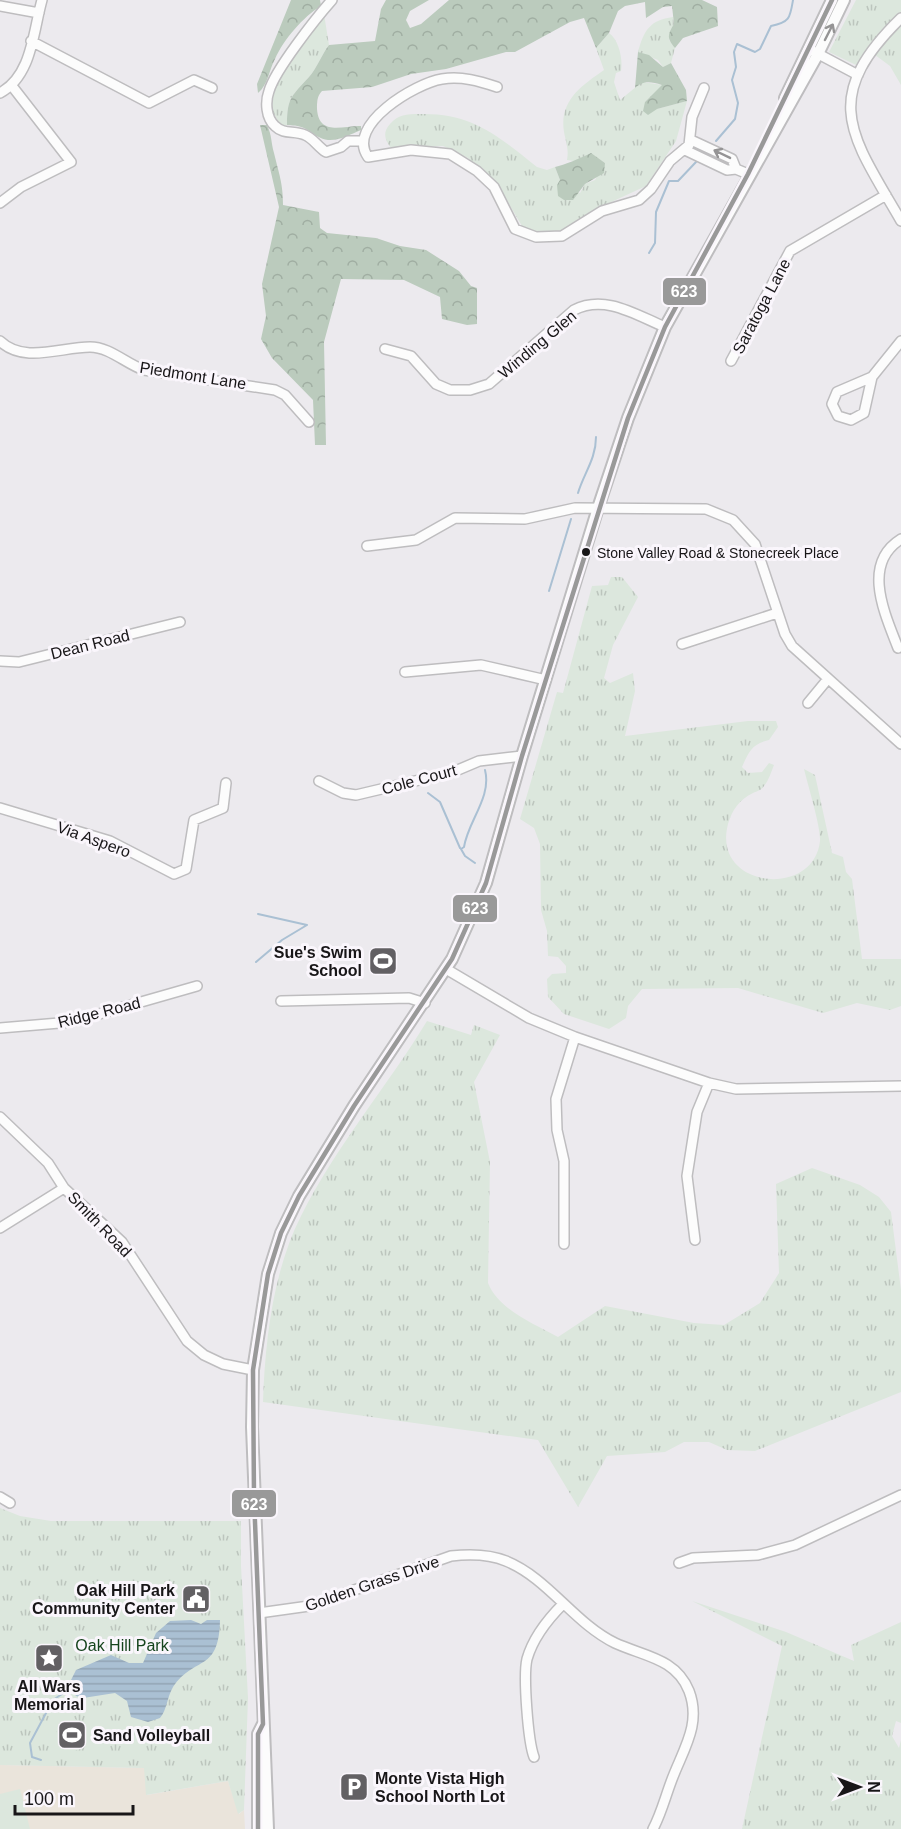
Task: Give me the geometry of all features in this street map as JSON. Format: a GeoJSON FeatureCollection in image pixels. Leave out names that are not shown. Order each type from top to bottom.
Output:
{"type":"FeatureCollection","features":[{"type":"Feature","properties":{"kind":"street"},"geometry":{"type":"LineString","coordinates":[[0,93],[12,86],[24,68],[42,0]]}},
{"type":"Feature","properties":{"kind":"street"},"geometry":{"type":"LineString","coordinates":[[332,0],[315,20],[269,89],[266,102],[268,113],[272,124],[280,131],[304,134],[326,152],[341,147],[348,141],[363,141]]}},
{"type":"Feature","properties":{"kind":"street"},"geometry":{"type":"LineString","coordinates":[[813,52],[832,0]]}},
{"type":"Feature","properties":{"kind":"street"},"geometry":{"type":"LineString","coordinates":[[268,1829],[266,1738],[263,1724],[254,1497],[253,1370],[268,1274],[281,1233],[298,1196],[354,1106],[446,969],[486,883],[522,756],[628,418],[665,327],[813,52],[844,0]]}},
{"type":"Feature","properties":{"kind":"street"},"geometry":{"type":"LineString","coordinates":[[0,6],[39,13]]}},
{"type":"Feature","properties":{"kind":"street"},"geometry":{"type":"LineString","coordinates":[[901,18],[887,31],[858,75],[852,96],[850,119],[862,153],[901,220]]}},
{"type":"Feature","properties":{"kind":"street"},"geometry":{"type":"LineString","coordinates":[[31,41],[149,103],[194,80],[212,88]]}},
{"type":"Feature","properties":{"kind":"street"},"geometry":{"type":"LineString","coordinates":[[813,52],[858,75]]}},
{"type":"Feature","properties":{"kind":"street"},"geometry":{"type":"LineString","coordinates":[[497,87],[469,78],[441,79],[420,86],[389,104],[365,134],[363,141],[368,157],[424,150],[441,151],[459,159],[494,187],[515,229],[536,237],[570,234],[602,211],[639,200],[651,189],[670,161],[688,145],[692,117],[704,88]]}},
{"type":"Feature","properties":{"kind":"street"},"geometry":{"type":"LineString","coordinates":[[0,203],[21,187],[71,162],[12,86]]}},
{"type":"Feature","properties":{"kind":"street"},"geometry":{"type":"LineString","coordinates":[[688,145],[732,159],[736,168],[748,174]]}},
{"type":"Feature","properties":{"kind":"street","name":"Saratoga Lane"},"geometry":{"type":"LineString","coordinates":[[731,361],[790,250],[886,195]]}},
{"type":"Feature","properties":{"kind":"street","name":"Winding Glen"},"geometry":{"type":"LineString","coordinates":[[385,349],[411,356],[436,384],[450,390],[470,390],[489,384],[574,310],[589,304],[602,303],[616,307],[665,327]]}},
{"type":"Feature","properties":{"kind":"street","name":"Piedmont Lane"},"geometry":{"type":"LineString","coordinates":[[0,341],[14,351],[28,353],[92,347],[126,358],[133,366],[144,370],[266,387],[285,395],[309,422]]}},
{"type":"Feature","properties":{"kind":"street"},"geometry":{"type":"LineString","coordinates":[[872,378],[837,392],[832,404],[838,416],[851,420],[864,413],[872,378],[901,341]]}},
{"type":"Feature","properties":{"kind":"street"},"geometry":{"type":"LineString","coordinates":[[367,546],[416,540],[455,518],[525,519],[561,509],[598,508],[699,508],[720,514],[733,520],[755,544],[777,613],[792,646],[827,680],[901,744]]}},
{"type":"Feature","properties":{"kind":"street"},"geometry":{"type":"LineString","coordinates":[[898,648],[879,585],[883,560],[891,545],[901,539]]}},
{"type":"Feature","properties":{"kind":"street"},"geometry":{"type":"LineString","coordinates":[[682,644],[777,613]]}},
{"type":"Feature","properties":{"kind":"street","name":"Dean Road"},"geometry":{"type":"LineString","coordinates":[[0,660],[19,662],[180,622]]}},
{"type":"Feature","properties":{"kind":"street"},"geometry":{"type":"LineString","coordinates":[[405,672],[481,665],[546,680]]}},
{"type":"Feature","properties":{"kind":"street"},"geometry":{"type":"LineString","coordinates":[[808,703],[827,680]]}},
{"type":"Feature","properties":{"kind":"street"},"geometry":{"type":"LineString","coordinates":[[893,737],[901,728]]}},
{"type":"Feature","properties":{"kind":"street","name":"Cole Court"},"geometry":{"type":"LineString","coordinates":[[319,781],[343,793],[356,795],[453,772],[479,761],[522,756]]}},
{"type":"Feature","properties":{"kind":"street","name":"Via Aspero"},"geometry":{"type":"LineString","coordinates":[[0,808],[110,841],[174,874],[186,868],[194,820],[223,808],[226,783]]}},
{"type":"Feature","properties":{"kind":"street"},"geometry":{"type":"LineString","coordinates":[[446,969],[529,1018],[575,1037],[709,1083],[736,1089],[901,1086]]}},
{"type":"Feature","properties":{"kind":"street","name":"Ridge Road"},"geometry":{"type":"LineString","coordinates":[[0,1028],[71,1022],[197,986]]}},
{"type":"Feature","properties":{"kind":"street"},"geometry":{"type":"LineString","coordinates":[[281,1001],[409,998],[425,1003]]}},
{"type":"Feature","properties":{"kind":"street"},"geometry":{"type":"LineString","coordinates":[[564,1244],[564,1161],[557,1130],[556,1099],[575,1037]]}},
{"type":"Feature","properties":{"kind":"street"},"geometry":{"type":"LineString","coordinates":[[695,1240],[687,1176],[698,1112],[709,1083]]}},
{"type":"Feature","properties":{"kind":"street","name":"Smith Road"},"geometry":{"type":"LineString","coordinates":[[0,1117],[48,1163],[64,1188],[122,1242],[187,1341],[204,1355],[223,1364],[253,1370]]}},
{"type":"Feature","properties":{"kind":"street"},"geometry":{"type":"LineString","coordinates":[[0,1228],[64,1188]]}},
{"type":"Feature","properties":{"kind":"street"},"geometry":{"type":"LineString","coordinates":[[679,1563],[693,1558],[758,1555],[795,1545],[901,1495]]}},
{"type":"Feature","properties":{"kind":"street"},"geometry":{"type":"LineString","coordinates":[[0,1497],[10,1503]]}},
{"type":"Feature","properties":{"kind":"street","name":"Golden Grass Drive"},"geometry":{"type":"LineString","coordinates":[[259,1613],[309,1606],[452,1556],[466,1554],[506,1561],[536,1578],[563,1604],[614,1642],[661,1659],[677,1673],[689,1690],[694,1715],[689,1743],[671,1780],[653,1829]]}},
{"type":"Feature","properties":{"kind":"street"},"geometry":{"type":"LineString","coordinates":[[534,1757],[529,1744],[527,1660],[549,1618],[563,1604]]}},
{"type":"Feature","properties":{"kind":"street"},"geometry":{"type":"LineString","coordinates":[[258,1829],[258,1734],[263,1724]]}},
{"type":"Feature","properties":{"kind":"shaded area"},"geometry":{"type":"Polygon","coordinates":[[[0,1765],[145,1768],[147,1795],[228,1781],[239,1814],[244,1810],[245,1829],[0,1829],[0,1765]]]}},
{"type":"Feature","properties":{"kind":"green space"},"geometry":{"type":"Polygon","coordinates":[[[291,0],[320,0],[321,6],[307,16],[289,36],[275,59],[264,86],[258,93],[257,84],[291,0]]]}},
{"type":"Feature","properties":{"kind":"green space"},"geometry":{"type":"Polygon","coordinates":[[[386,0],[429,0],[410,11],[406,20],[410,28],[421,24],[449,0],[702,0],[717,7],[718,26],[683,38],[675,48],[669,36],[674,24],[672,6],[663,7],[646,18],[645,2],[625,6],[618,11],[609,33],[596,48],[584,18],[570,22],[515,52],[506,52],[446,69],[411,74],[372,87],[322,91],[318,97],[317,109],[322,123],[333,128],[361,126],[361,130],[345,137],[323,139],[301,127],[287,125],[289,103],[312,73],[329,45],[375,41],[381,9],[386,0]]]}},
{"type":"Feature","properties":{"kind":"green space"},"geometry":{"type":"Polygon","coordinates":[[[856,0],[901,0],[901,85],[890,66],[867,49],[856,65],[829,52],[856,0]]]}},
{"type":"Feature","properties":{"kind":"green space"},"geometry":{"type":"Polygon","coordinates":[[[324,14],[329,45],[312,73],[289,103],[287,125],[282,128],[270,107],[272,88],[316,21],[324,14]]]}},
{"type":"Feature","properties":{"kind":"green space"},"geometry":{"type":"Polygon","coordinates":[[[673,17],[674,24],[669,40],[675,48],[671,63],[663,67],[658,60],[638,52],[649,27],[665,18],[673,17]]]}},
{"type":"Feature","properties":{"kind":"green space"},"geometry":{"type":"Polygon","coordinates":[[[609,33],[618,45],[621,56],[621,71],[616,73],[614,82],[620,100],[642,82],[663,85],[645,102],[657,109],[687,101],[676,141],[646,186],[594,210],[562,231],[531,231],[522,226],[500,189],[468,158],[443,146],[391,148],[387,142],[385,133],[388,127],[401,116],[424,114],[457,118],[485,129],[537,167],[547,170],[555,167],[560,180],[580,193],[585,184],[595,180],[605,163],[591,154],[574,161],[567,160],[563,121],[568,103],[574,95],[604,70],[596,48],[609,33]]]}},
{"type":"Feature","properties":{"kind":"green space"},"geometry":{"type":"Polygon","coordinates":[[[638,52],[649,55],[663,67],[671,63],[686,90],[687,101],[657,109],[648,115],[643,111],[645,102],[662,85],[648,82],[635,88],[638,52]]]}},
{"type":"Feature","properties":{"kind":"green space"},"geometry":{"type":"Polygon","coordinates":[[[260,125],[267,125],[270,132],[283,205],[319,212],[320,228],[327,233],[376,238],[400,246],[426,250],[459,271],[471,286],[477,288],[477,324],[467,325],[442,319],[440,297],[404,280],[341,279],[324,342],[326,445],[315,445],[313,400],[272,358],[261,339],[266,316],[262,284],[279,207],[260,125]]]}},
{"type":"Feature","properties":{"kind":"green space"},"geometry":{"type":"Polygon","coordinates":[[[591,153],[605,163],[604,173],[585,184],[573,200],[564,200],[558,196],[557,185],[560,180],[555,167],[591,153]]]}},
{"type":"Feature","properties":{"kind":"green space"},"geometry":{"type":"Polygon","coordinates":[[[611,577],[622,577],[638,597],[613,645],[604,678],[610,683],[633,673],[635,691],[625,736],[748,721],[776,721],[778,727],[769,740],[752,749],[742,767],[748,773],[762,772],[769,763],[774,765],[763,787],[744,798],[732,814],[728,824],[727,846],[734,862],[748,873],[765,879],[784,878],[801,872],[814,860],[820,835],[804,769],[815,775],[832,853],[843,857],[846,872],[852,879],[862,959],[901,959],[901,1006],[890,1010],[857,1003],[823,1013],[738,988],[642,989],[628,1006],[626,1018],[609,1029],[564,1014],[548,997],[547,979],[552,974],[566,973],[566,966],[558,957],[548,956],[547,931],[541,910],[540,844],[534,828],[520,819],[557,692],[563,693],[592,586],[608,585],[611,577]]]}},
{"type":"Feature","properties":{"kind":"green space"},"geometry":{"type":"Polygon","coordinates":[[[427,1021],[471,1035],[474,1025],[500,1035],[474,1082],[490,1162],[488,1283],[500,1301],[508,1308],[558,1337],[605,1306],[694,1323],[724,1325],[760,1303],[779,1273],[776,1184],[812,1168],[860,1185],[879,1197],[891,1212],[901,1290],[901,1392],[755,1451],[727,1450],[709,1442],[684,1442],[665,1452],[607,1456],[578,1507],[538,1440],[263,1402],[272,1307],[291,1237],[330,1165],[427,1021]]]}},
{"type":"Feature","properties":{"kind":"green space","name":"Oak Hill Park"},"geometry":{"type":"Polygon","coordinates":[[[0,1508],[20,1516],[51,1521],[241,1521],[248,1698],[244,1810],[238,1814],[228,1781],[146,1795],[144,1768],[0,1765],[0,1508]]]}},
{"type":"Feature","properties":{"kind":"green space"},"geometry":{"type":"Polygon","coordinates":[[[692,1601],[786,1632],[854,1661],[851,1645],[901,1622],[901,1723],[896,1721],[892,1736],[899,1748],[901,1740],[901,1829],[742,1829],[782,1646],[692,1601]]]}},
{"type":"Feature","properties":{"kind":"green space","name":"Sand Volleyball"},"geometry":{"type":"Polygon","coordinates":[[[72,1719],[83,1724],[88,1735],[83,1746],[72,1751],[61,1746],[56,1735],[61,1724],[72,1719]]]}},
{"type":"Feature","properties":{"kind":"green space"},"geometry":{"type":"Polygon","coordinates":[[[20,1789],[30,1829],[0,1829],[0,1794],[20,1789]]]}},
{"type":"Feature","properties":{"kind":"water"},"geometry":{"type":"Polygon","coordinates":[[[191,1620],[201,1624],[207,1620],[220,1620],[219,1637],[210,1656],[189,1670],[173,1687],[160,1718],[148,1722],[131,1717],[127,1701],[115,1693],[83,1698],[76,1696],[69,1684],[76,1670],[111,1655],[129,1663],[143,1663],[156,1633],[170,1621],[191,1620]]]}},
{"type":"Feature","properties":{"kind":"waterway"},"geometry":{"type":"LineString","coordinates":[[716,141],[735,119],[738,103],[732,80],[736,67],[734,52],[737,44],[755,52],[760,49],[771,26],[786,21],[793,0]]}},
{"type":"Feature","properties":{"kind":"waterway"},"geometry":{"type":"LineString","coordinates":[[649,253],[655,243],[656,212],[669,181],[678,181],[696,162]]}},
{"type":"Feature","properties":{"kind":"waterway"},"geometry":{"type":"LineString","coordinates":[[578,493],[592,459],[596,437]]}},
{"type":"Feature","properties":{"kind":"waterway"},"geometry":{"type":"LineString","coordinates":[[549,591],[571,519]]}},
{"type":"Feature","properties":{"kind":"waterway"},"geometry":{"type":"LineString","coordinates":[[475,863],[465,856],[461,849],[464,847],[485,790],[485,770]]}},
{"type":"Feature","properties":{"kind":"waterway"},"geometry":{"type":"LineString","coordinates":[[428,793],[440,802],[460,848]]}},
{"type":"Feature","properties":{"kind":"waterway"},"geometry":{"type":"LineString","coordinates":[[258,914],[307,925]]}},
{"type":"Feature","properties":{"kind":"waterway"},"geometry":{"type":"LineString","coordinates":[[256,962],[282,940],[307,925]]}},
{"type":"Feature","properties":{"kind":"waterway"},"geometry":{"type":"LineString","coordinates":[[41,1760],[32,1757],[30,1743],[53,1700],[71,1688]]}},
{"type":"Feature","properties":{"kind":"transit line","name":"623"},"geometry":{"type":"LineString","coordinates":[[258,1829],[258,1734],[263,1724],[254,1497],[253,1370],[268,1274],[281,1233],[299,1196],[354,1106],[452,959],[486,883],[522,756],[628,418],[665,327],[748,174],[832,0]]}},
{"type":"Feature","properties":{"kind":"place","name":"Stone Valley Road & Stonecreek Place"},"geometry":{"type":"Point","coordinates":[586,552]}},
{"type":"Feature","properties":{"kind":"place","name":"Sue's Swim School"},"geometry":{"type":"Point","coordinates":[383,961]}},
{"type":"Feature","properties":{"kind":"place","name":"Oak Hill Park Community Center"},"geometry":{"type":"Point","coordinates":[196,1599]}},
{"type":"Feature","properties":{"kind":"place","name":"All Wars Memorial"},"geometry":{"type":"Point","coordinates":[49,1658]}},
{"type":"Feature","properties":{"kind":"place","name":"Sand Volleyball"},"geometry":{"type":"Point","coordinates":[72,1735]}},
{"type":"Feature","properties":{"kind":"place","name":"Monte Vista High School North Lot"},"geometry":{"type":"Point","coordinates":[354,1787]}}]}
